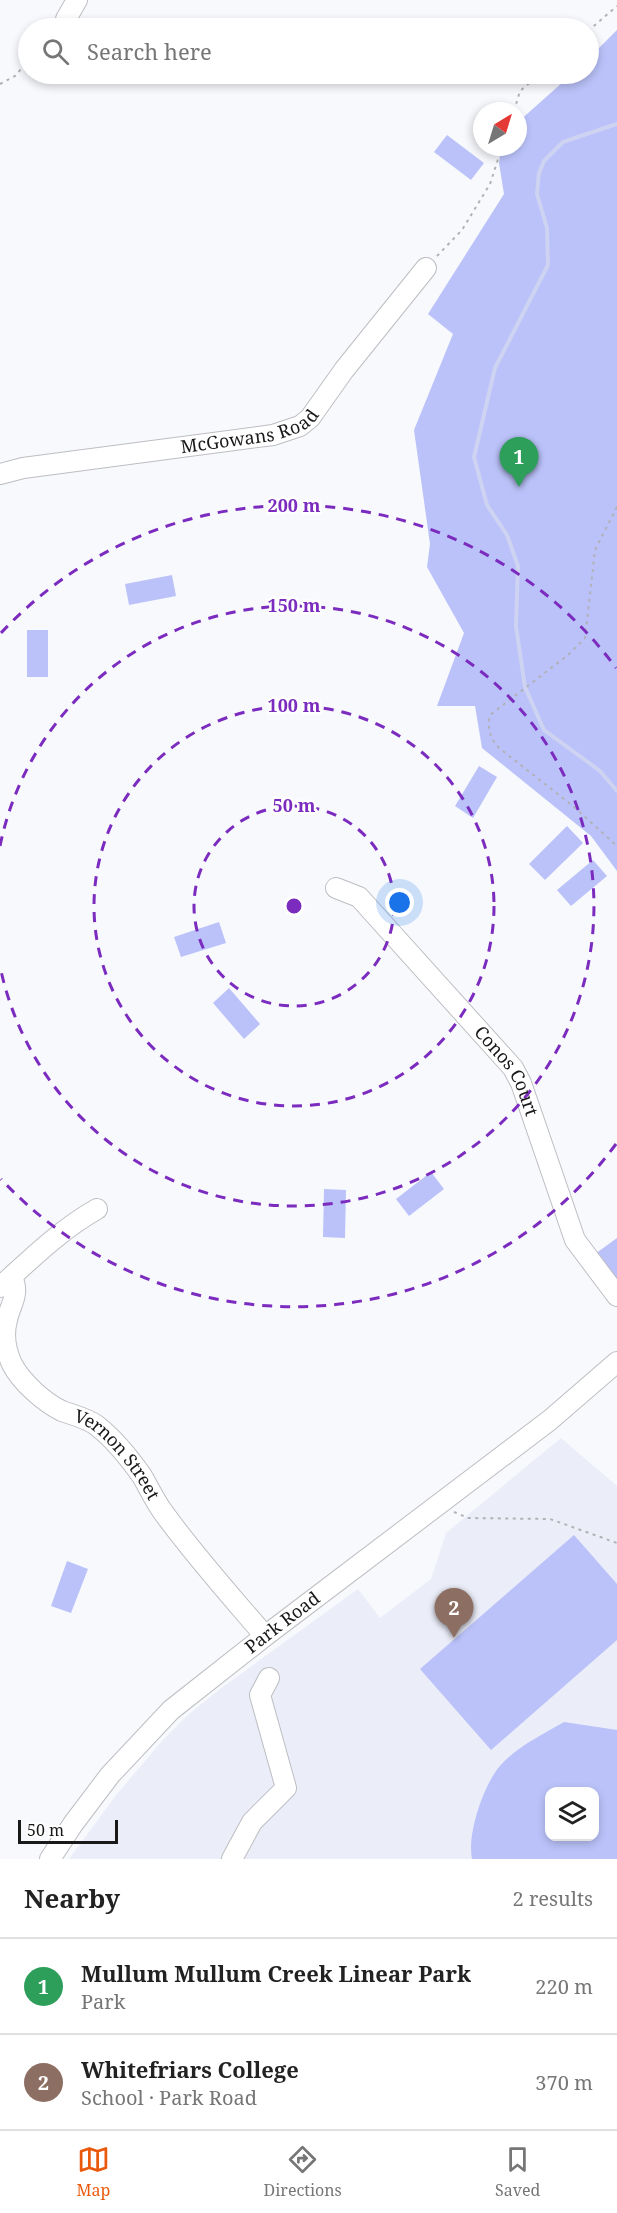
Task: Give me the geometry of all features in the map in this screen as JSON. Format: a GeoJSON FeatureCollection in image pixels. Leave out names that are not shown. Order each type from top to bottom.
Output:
{"type":"FeatureCollection","features":[{"type":"Feature","properties":{"kind":"street"},"geometry":{"type":"LineString","coordinates":[[67,18],[76,0]]}},
{"type":"Feature","properties":{"kind":"street","name":"McGowans Road"},"geometry":{"type":"LineString","coordinates":[[0,474],[23,468],[273,435],[300,426],[320,406],[344,370],[426,268]]}},
{"type":"Feature","properties":{"kind":"street","name":"Conos Court"},"geometry":{"type":"LineString","coordinates":[[336,888],[359,897],[513,1068],[521,1083],[575,1240],[617,1296]]}},
{"type":"Feature","properties":{"kind":"street"},"geometry":{"type":"LineString","coordinates":[[6,1282],[54,1238],[97,1209]]}},
{"type":"Feature","properties":{"kind":"street","name":"Vernon Street"},"geometry":{"type":"LineString","coordinates":[[6,1282],[16,1286],[5,1335],[7,1350],[13,1366],[42,1397],[59,1410],[95,1424],[107,1435],[141,1475],[161,1510],[186,1542],[265,1636]]}},
{"type":"Feature","properties":{"kind":"street","name":"Park Road"},"geometry":{"type":"LineString","coordinates":[[550,1420],[617,1362]]}},
{"type":"Feature","properties":{"kind":"street","name":"Park Road"},"geometry":{"type":"LineString","coordinates":[[50,1859],[110,1775],[171,1710],[436,1505],[550,1420],[617,1377]]}},
{"type":"Feature","properties":{"kind":"street"},"geometry":{"type":"LineString","coordinates":[[232,1859],[252,1821],[286,1788],[260,1695],[269,1678]]}},
{"type":"Feature","properties":{"kind":"path"},"geometry":{"type":"LineString","coordinates":[[599,22],[617,6]]}},
{"type":"Feature","properties":{"kind":"path"},"geometry":{"type":"LineString","coordinates":[[0,84],[18,73]]}},
{"type":"Feature","properties":{"kind":"path"},"geometry":{"type":"LineString","coordinates":[[517,102],[520,91],[528,84]]}},
{"type":"Feature","properties":{"kind":"path"},"geometry":{"type":"LineString","coordinates":[[426,268],[462,230],[490,184],[499,156]]}},
{"type":"Feature","properties":{"kind":"path"},"geometry":{"type":"LineString","coordinates":[[617,507],[595,550],[585,638],[568,655],[494,711],[490,715],[489,732],[499,748],[573,806],[617,846]]}},
{"type":"Feature","properties":{"kind":"path"},"geometry":{"type":"LineString","coordinates":[[436,1505],[468,1518],[550,1519],[617,1543]]}},
{"type":"Feature","properties":{"kind":"shaded area"},"geometry":{"type":"Polygon","coordinates":[[[617,30],[617,871],[591,836],[482,748],[475,706],[437,706],[464,633],[427,567],[430,544],[414,430],[453,334],[428,314],[504,194],[500,156],[527,156],[527,114],[561,84],[599,84],[599,48],[617,30]]]}},
{"type":"Feature","properties":{"kind":"shaded area"},"geometry":{"type":"Polygon","coordinates":[[[447,135],[484,163],[471,180],[434,152],[447,135]]]}},
{"type":"Feature","properties":{"kind":"shaded area"},"geometry":{"type":"Polygon","coordinates":[[[172,575],[176,596],[129,605],[125,584],[172,575]]]}},
{"type":"Feature","properties":{"kind":"shaded area"},"geometry":{"type":"Polygon","coordinates":[[[27,630],[48,630],[48,677],[27,677],[27,630]]]}},
{"type":"Feature","properties":{"kind":"shaded area"},"geometry":{"type":"Polygon","coordinates":[[[479,766],[497,777],[473,818],[455,806],[479,766]]]}},
{"type":"Feature","properties":{"kind":"shaded area"},"geometry":{"type":"Polygon","coordinates":[[[567,826],[583,843],[545,880],[529,864],[567,826]]]}},
{"type":"Feature","properties":{"kind":"shaded area"},"geometry":{"type":"Polygon","coordinates":[[[593,860],[607,876],[571,906],[557,890],[593,860]]]}},
{"type":"Feature","properties":{"kind":"shaded area"},"geometry":{"type":"Polygon","coordinates":[[[219,922],[226,943],[181,957],[174,937],[219,922]]]}},
{"type":"Feature","properties":{"kind":"shaded area"},"geometry":{"type":"Polygon","coordinates":[[[229,988],[260,1024],[244,1039],[213,1003],[229,988]]]}},
{"type":"Feature","properties":{"kind":"shaded area"},"geometry":{"type":"Polygon","coordinates":[[[431,1172],[444,1189],[409,1216],[396,1199],[431,1172]]]}},
{"type":"Feature","properties":{"kind":"shaded area"},"geometry":{"type":"Polygon","coordinates":[[[324,1189],[346,1190],[345,1238],[323,1237],[324,1189]]]}},
{"type":"Feature","properties":{"kind":"shaded area"},"geometry":{"type":"Polygon","coordinates":[[[617,1238],[617,1285],[595,1254],[617,1238]]]}},
{"type":"Feature","properties":{"kind":"shaded area"},"geometry":{"type":"Polygon","coordinates":[[[561,1438],[617,1486],[617,1859],[69,1859],[117,1794],[162,1741],[189,1714],[220,1689],[358,1589],[380,1618],[431,1579],[446,1533],[561,1438]]]}},
{"type":"Feature","properties":{"kind":"shaded area"},"geometry":{"type":"Polygon","coordinates":[[[574,1535],[617,1584],[617,1640],[491,1750],[420,1669],[574,1535]]]}},
{"type":"Feature","properties":{"kind":"shaded area"},"geometry":{"type":"Polygon","coordinates":[[[67,1561],[88,1569],[71,1613],[51,1606],[67,1561]]]}},
{"type":"Feature","properties":{"kind":"shaded area"},"geometry":{"type":"Polygon","coordinates":[[[564,1722],[617,1730],[617,1859],[472,1859],[474,1824],[487,1786],[499,1767],[513,1753],[564,1722]]]}},
{"type":"Feature","properties":{"kind":"waterway"},"geometry":{"type":"LineString","coordinates":[[617,124],[563,142],[544,161],[539,173],[537,194],[547,228],[548,265],[495,368],[474,457],[487,505],[507,535],[518,566],[516,626],[525,687],[544,730],[600,771],[617,791]]}},
{"type":"Feature","properties":{"kind":"place","name":"Mullum Mullum Creek Linear Park"},"geometry":{"type":"Point","coordinates":[519,487]}},
{"type":"Feature","properties":{"kind":"place","name":"Whitefriars College"},"geometry":{"type":"Point","coordinates":[454,1638]}}]}
